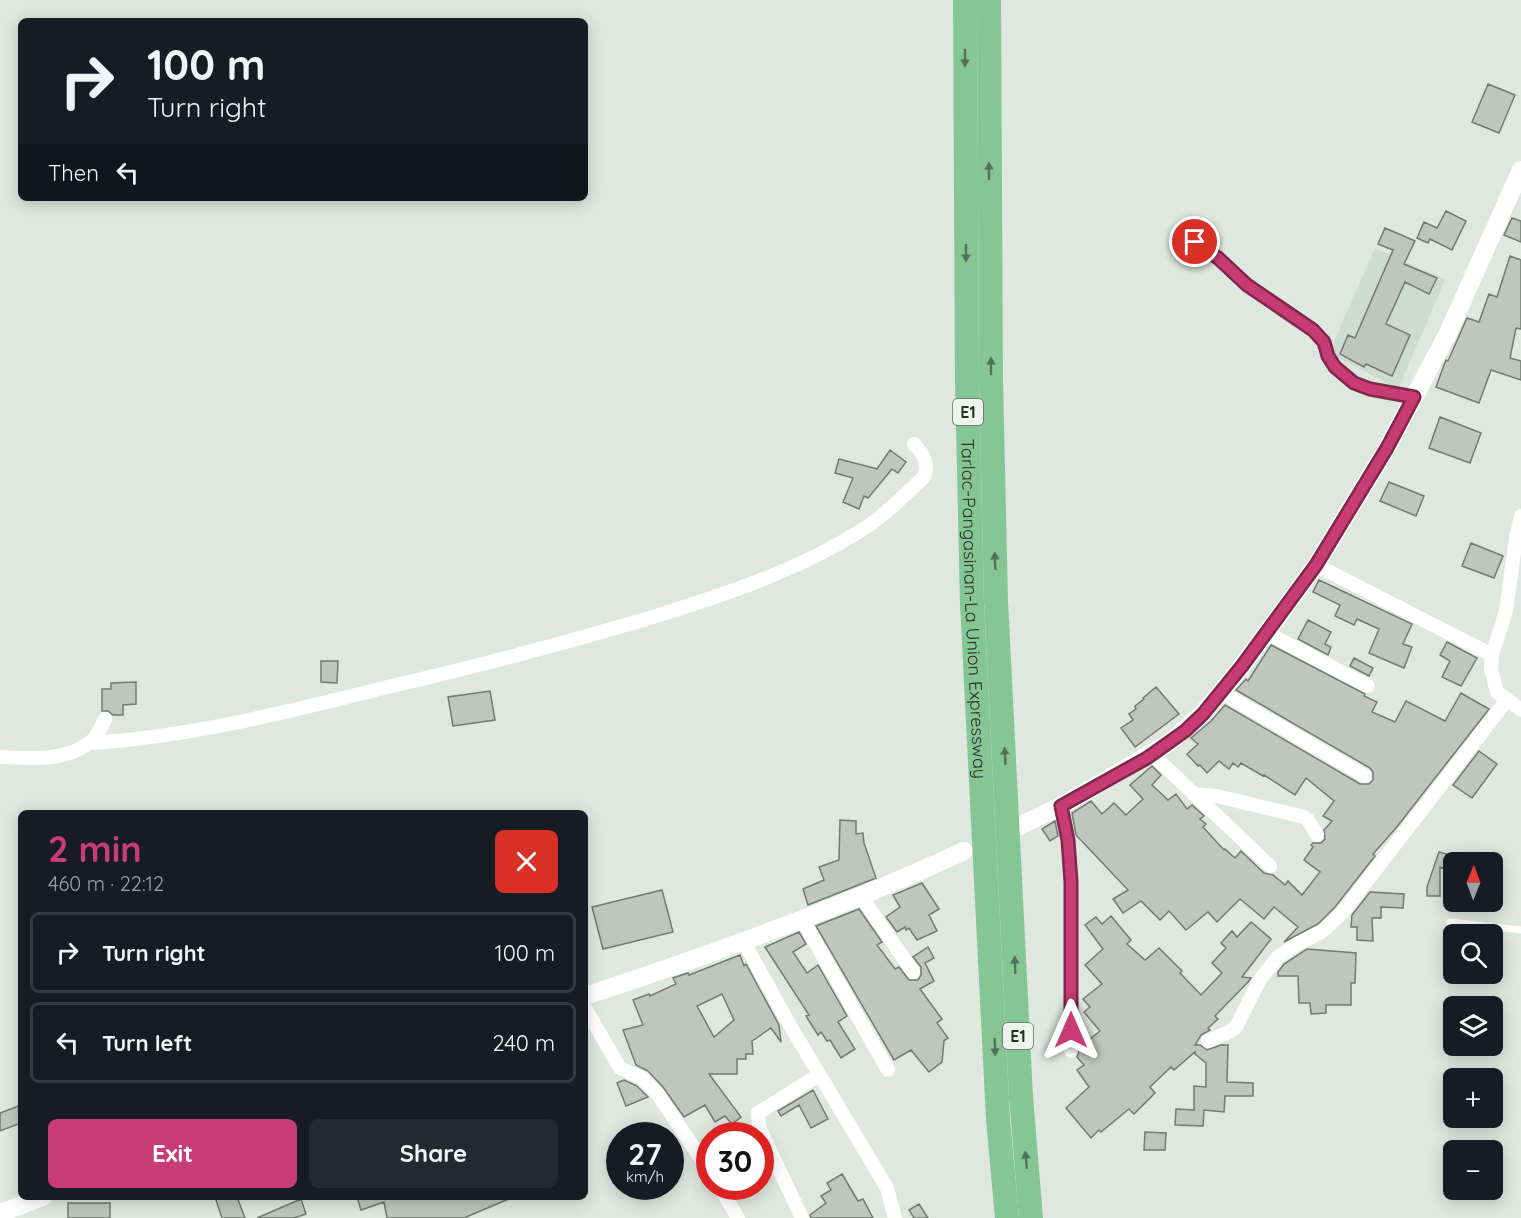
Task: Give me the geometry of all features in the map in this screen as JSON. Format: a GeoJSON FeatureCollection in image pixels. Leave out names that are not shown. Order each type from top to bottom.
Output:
{"type":"FeatureCollection","features":[{"type":"Feature","properties":{"kind":"highway","name":"Tarlac-Pangasinan-La Union Expressway"},"geometry":{"type":"LineString","coordinates":[[965,0],[967,382],[972,603],[998,1119],[1007,1218]]}},
{"type":"Feature","properties":{"kind":"highway","name":"Tarlac-Pangasinan-La Union Expressway"},"geometry":{"type":"LineString","coordinates":[[989,0],[991,380],[996,601],[1014,820],[1010,854],[1021,1097],[1031,1218]]}},
{"type":"Feature","properties":{"kind":"street"},"geometry":{"type":"LineString","coordinates":[[1014,820],[1061,806],[1152,754],[1185,731],[1221,692],[1316,565],[1387,448],[1448,333],[1521,170]]}},
{"type":"Feature","properties":{"kind":"street"},"geometry":{"type":"LineString","coordinates":[[1195,242],[1218,258],[1247,285],[1313,330],[1324,342],[1328,356],[1335,367],[1354,383],[1370,389],[1414,397]]}},
{"type":"Feature","properties":{"kind":"street"},"geometry":{"type":"LineString","coordinates":[[90,743],[126,741],[200,730],[306,708],[497,662],[727,594],[815,557],[869,525],[927,472],[920,450],[914,444]]}},
{"type":"Feature","properties":{"kind":"street"},"geometry":{"type":"LineString","coordinates":[[1521,516],[1506,611],[1492,655],[1491,669],[1497,692],[1521,710]]}},
{"type":"Feature","properties":{"kind":"street"},"geometry":{"type":"LineString","coordinates":[[1316,565],[1492,655]]}},
{"type":"Feature","properties":{"kind":"street"},"geometry":{"type":"LineString","coordinates":[[1267,633],[1368,686]]}},
{"type":"Feature","properties":{"kind":"street"},"geometry":{"type":"LineString","coordinates":[[1221,692],[1365,776]]}},
{"type":"Feature","properties":{"kind":"street"},"geometry":{"type":"LineString","coordinates":[[1208,1041],[1236,1027],[1259,981],[1278,957],[1297,944],[1323,932],[1342,913],[1507,700]]}},
{"type":"Feature","properties":{"kind":"street"},"geometry":{"type":"LineString","coordinates":[[0,757],[28,758],[76,752],[90,743],[105,719]]}},
{"type":"Feature","properties":{"kind":"street"},"geometry":{"type":"LineString","coordinates":[[1152,754],[1270,866]]}},
{"type":"Feature","properties":{"kind":"street"},"geometry":{"type":"LineString","coordinates":[[1193,794],[1217,796],[1304,817],[1317,835]]}},
{"type":"Feature","properties":{"kind":"street"},"geometry":{"type":"LineString","coordinates":[[1061,806],[1068,840],[1071,882],[1071,1051]]}},
{"type":"Feature","properties":{"kind":"street"},"geometry":{"type":"LineString","coordinates":[[588,995],[744,942],[861,896],[964,851]]}},
{"type":"Feature","properties":{"kind":"street"},"geometry":{"type":"LineString","coordinates":[[861,896],[914,972]]}},
{"type":"Feature","properties":{"kind":"street"},"geometry":{"type":"LineString","coordinates":[[802,919],[888,1070]]}},
{"type":"Feature","properties":{"kind":"street"},"geometry":{"type":"LineString","coordinates":[[744,942],[819,1075],[887,1188],[895,1218]]}},
{"type":"Feature","properties":{"kind":"street"},"geometry":{"type":"LineString","coordinates":[[588,1013],[620,1068],[642,1078],[657,1093],[696,1151]]}},
{"type":"Feature","properties":{"kind":"street"},"geometry":{"type":"LineString","coordinates":[[802,1218],[759,1127],[758,1113],[819,1075]]}},
{"type":"Feature","properties":{"kind":"street"},"geometry":{"type":"LineString","coordinates":[[0,1213],[25,1211],[39,1200]]}},
{"type":"Feature","properties":{"kind":"street"},"geometry":{"type":"LineString","coordinates":[[727,1200],[738,1218]]}},
{"type":"Feature","properties":{"kind":"lane"},"geometry":{"type":"LineString","coordinates":[[1450,922],[1521,930]]}},
{"type":"Feature","properties":{"kind":"shaded area"},"geometry":{"type":"Polygon","coordinates":[[[1375,248],[1445,280],[1398,389],[1329,353],[1375,248]]]}},
{"type":"Feature","properties":{"kind":"building"},"geometry":{"type":"Polygon","coordinates":[[[1488,84],[1515,95],[1499,133],[1472,122],[1488,84]]]}},
{"type":"Feature","properties":{"kind":"building"},"geometry":{"type":"Polygon","coordinates":[[[1446,211],[1466,221],[1452,250],[1430,239],[1428,243],[1417,238],[1424,222],[1437,228],[1446,211]]]}},
{"type":"Feature","properties":{"kind":"building"},"geometry":{"type":"Polygon","coordinates":[[[1512,218],[1521,221],[1521,242],[1504,235],[1512,218]]]}},
{"type":"Feature","properties":{"kind":"building"},"geometry":{"type":"Polygon","coordinates":[[[1385,228],[1415,241],[1404,264],[1437,278],[1429,294],[1405,282],[1386,324],[1410,335],[1392,376],[1366,364],[1364,367],[1340,354],[1348,335],[1355,338],[1393,250],[1378,244],[1385,228]]]}},
{"type":"Feature","properties":{"kind":"building"},"geometry":{"type":"Polygon","coordinates":[[[1510,256],[1521,260],[1521,329],[1516,328],[1510,358],[1521,361],[1521,380],[1491,370],[1479,403],[1436,387],[1446,360],[1448,361],[1467,318],[1479,322],[1489,294],[1497,297],[1510,256]]]}},
{"type":"Feature","properties":{"kind":"building"},"geometry":{"type":"Polygon","coordinates":[[[1440,417],[1481,433],[1470,463],[1429,448],[1440,417]]]}},
{"type":"Feature","properties":{"kind":"building"},"geometry":{"type":"Polygon","coordinates":[[[890,450],[906,462],[898,473],[892,469],[868,498],[864,496],[859,509],[843,502],[853,478],[835,473],[839,459],[877,469],[890,450]]]}},
{"type":"Feature","properties":{"kind":"building"},"geometry":{"type":"Polygon","coordinates":[[[1389,482],[1424,496],[1416,516],[1380,501],[1389,482]]]}},
{"type":"Feature","properties":{"kind":"building"},"geometry":{"type":"Polygon","coordinates":[[[1471,543],[1503,556],[1494,578],[1462,566],[1471,543]]]}},
{"type":"Feature","properties":{"kind":"building"},"geometry":{"type":"Polygon","coordinates":[[[1319,580],[1412,624],[1403,644],[1412,647],[1404,668],[1369,653],[1379,629],[1357,619],[1354,625],[1335,616],[1340,605],[1313,592],[1319,580]]]}},
{"type":"Feature","properties":{"kind":"building"},"geometry":{"type":"Polygon","coordinates":[[[1308,620],[1331,632],[1325,644],[1331,647],[1328,655],[1298,639],[1308,620]]]}},
{"type":"Feature","properties":{"kind":"building"},"geometry":{"type":"Polygon","coordinates":[[[1447,642],[1477,658],[1461,686],[1442,677],[1450,661],[1440,655],[1447,642]]]}},
{"type":"Feature","properties":{"kind":"building"},"geometry":{"type":"Polygon","coordinates":[[[1271,645],[1365,694],[1364,696],[1377,702],[1372,712],[1395,722],[1406,701],[1445,721],[1461,693],[1489,709],[1373,854],[1375,856],[1335,907],[1318,924],[1284,942],[1298,927],[1274,907],[1264,919],[1240,899],[1217,922],[1208,912],[1186,930],[1169,911],[1160,920],[1141,901],[1123,913],[1113,899],[1128,890],[1076,835],[1072,813],[1091,801],[1102,814],[1114,803],[1126,815],[1143,799],[1130,785],[1152,766],[1161,775],[1152,785],[1168,800],[1176,794],[1187,809],[1192,805],[1204,816],[1200,819],[1206,824],[1203,827],[1224,850],[1235,858],[1241,851],[1264,873],[1273,875],[1285,885],[1288,881],[1302,895],[1320,872],[1304,860],[1313,847],[1311,845],[1313,843],[1321,843],[1325,839],[1324,830],[1332,821],[1323,816],[1334,801],[1306,778],[1295,795],[1241,763],[1238,767],[1233,763],[1229,769],[1219,761],[1207,773],[1187,754],[1198,744],[1191,738],[1225,705],[1360,784],[1369,784],[1373,780],[1373,772],[1370,768],[1236,690],[1246,679],[1248,681],[1271,645]]]}},
{"type":"Feature","properties":{"kind":"building"},"geometry":{"type":"Polygon","coordinates":[[[1354,658],[1373,668],[1369,676],[1350,666],[1354,658]]]}},
{"type":"Feature","properties":{"kind":"building"},"geometry":{"type":"Polygon","coordinates":[[[321,661],[338,661],[337,683],[321,682],[321,661]]]}},
{"type":"Feature","properties":{"kind":"building"},"geometry":{"type":"Polygon","coordinates":[[[136,682],[136,704],[123,705],[123,715],[113,715],[108,711],[102,711],[102,689],[111,689],[111,683],[136,682]]]}},
{"type":"Feature","properties":{"kind":"building"},"geometry":{"type":"Polygon","coordinates":[[[1156,687],[1179,714],[1135,747],[1121,728],[1133,720],[1129,714],[1156,687]]]}},
{"type":"Feature","properties":{"kind":"building"},"geometry":{"type":"Polygon","coordinates":[[[490,691],[495,720],[453,726],[448,697],[490,691]]]}},
{"type":"Feature","properties":{"kind":"building"},"geometry":{"type":"Polygon","coordinates":[[[1479,751],[1497,764],[1472,798],[1453,785],[1479,751]]]}},
{"type":"Feature","properties":{"kind":"building"},"geometry":{"type":"Polygon","coordinates":[[[840,820],[856,821],[856,834],[863,833],[864,843],[876,878],[808,905],[803,889],[824,880],[819,867],[839,860],[840,820]]]}},
{"type":"Feature","properties":{"kind":"building"},"geometry":{"type":"Polygon","coordinates":[[[1055,821],[1058,836],[1050,841],[1042,829],[1055,821]]]}},
{"type":"Feature","properties":{"kind":"building"},"geometry":{"type":"Polygon","coordinates":[[[1439,852],[1443,853],[1443,868],[1440,867],[1440,896],[1427,896],[1427,887],[1439,852]]]}},
{"type":"Feature","properties":{"kind":"building"},"geometry":{"type":"Polygon","coordinates":[[[922,883],[939,909],[929,915],[937,931],[917,940],[909,928],[906,930],[905,927],[897,932],[886,917],[900,907],[893,895],[922,883]]]}},
{"type":"Feature","properties":{"kind":"building"},"geometry":{"type":"Polygon","coordinates":[[[662,890],[673,932],[603,949],[592,907],[662,890]]]}},
{"type":"Feature","properties":{"kind":"building"},"geometry":{"type":"Polygon","coordinates":[[[1370,892],[1404,894],[1403,908],[1381,907],[1381,918],[1372,918],[1373,941],[1357,940],[1357,927],[1351,927],[1352,915],[1370,892]]]}},
{"type":"Feature","properties":{"kind":"building"},"geometry":{"type":"Polygon","coordinates":[[[859,909],[882,942],[877,945],[895,969],[899,967],[909,980],[918,980],[921,975],[921,967],[913,957],[928,947],[934,958],[925,963],[934,981],[920,989],[942,1019],[937,1023],[948,1038],[944,1041],[942,1062],[929,1072],[911,1050],[894,1060],[816,926],[859,909]]]}},
{"type":"Feature","properties":{"kind":"building"},"geometry":{"type":"Polygon","coordinates":[[[1111,916],[1131,940],[1127,944],[1145,960],[1159,948],[1182,971],[1180,973],[1201,995],[1222,973],[1212,963],[1226,948],[1221,943],[1232,931],[1237,937],[1251,922],[1271,939],[1242,977],[1251,978],[1215,1016],[1218,1019],[1208,1028],[1210,1030],[1201,1035],[1195,1045],[1200,1045],[1207,1050],[1228,1045],[1227,1082],[1253,1083],[1253,1096],[1225,1096],[1224,1112],[1204,1110],[1203,1126],[1175,1125],[1176,1109],[1194,1110],[1194,1086],[1206,1087],[1206,1063],[1195,1052],[1174,1070],[1171,1067],[1150,1087],[1155,1093],[1134,1114],[1129,1109],[1091,1138],[1066,1108],[1089,1087],[1077,1070],[1084,1065],[1077,1057],[1080,1047],[1100,1031],[1084,1012],[1090,1007],[1083,999],[1102,984],[1085,965],[1103,949],[1085,925],[1096,917],[1102,924],[1111,916]]]}},
{"type":"Feature","properties":{"kind":"building"},"geometry":{"type":"Polygon","coordinates":[[[799,932],[806,944],[793,952],[807,973],[818,965],[847,1016],[838,1022],[855,1049],[841,1058],[830,1040],[827,1041],[821,1032],[818,1035],[806,1016],[809,1015],[765,947],[799,932]]]}},
{"type":"Feature","properties":{"kind":"building"},"geometry":{"type":"Polygon","coordinates":[[[1307,949],[1356,953],[1355,983],[1351,983],[1351,1005],[1326,1005],[1326,1013],[1311,1014],[1310,1003],[1299,1003],[1298,976],[1278,976],[1278,972],[1284,964],[1307,949]]]}},
{"type":"Feature","properties":{"kind":"building"},"geometry":{"type":"Polygon","coordinates":[[[740,955],[744,966],[746,964],[779,1025],[781,1042],[771,1028],[752,1041],[753,1054],[746,1054],[746,1059],[737,1059],[737,1074],[709,1074],[741,1117],[735,1122],[730,1122],[725,1116],[715,1122],[705,1105],[684,1117],[663,1087],[648,1071],[636,1065],[623,1030],[643,1025],[633,1000],[649,994],[650,996],[676,984],[673,978],[688,973],[689,975],[740,955]],[[722,994],[697,1006],[714,1037],[734,1020],[722,994]]]}},
{"type":"Feature","properties":{"kind":"building"},"geometry":{"type":"Polygon","coordinates":[[[624,1080],[637,1086],[648,1097],[626,1106],[617,1083],[624,1080]]]}},
{"type":"Feature","properties":{"kind":"building"},"geometry":{"type":"Polygon","coordinates":[[[813,1090],[828,1119],[811,1128],[799,1105],[781,1116],[778,1111],[813,1090]]]}},
{"type":"Feature","properties":{"kind":"building"},"geometry":{"type":"Polygon","coordinates":[[[18,1106],[18,1124],[0,1131],[0,1113],[18,1106]]]}},
{"type":"Feature","properties":{"kind":"building"},"geometry":{"type":"Polygon","coordinates":[[[1145,1132],[1166,1133],[1165,1150],[1144,1150],[1145,1132]]]}},
{"type":"Feature","properties":{"kind":"building"},"geometry":{"type":"Polygon","coordinates":[[[842,1174],[858,1201],[863,1199],[873,1218],[811,1218],[810,1215],[826,1203],[821,1196],[831,1190],[827,1183],[842,1174]]]}},
{"type":"Feature","properties":{"kind":"building"},"geometry":{"type":"Polygon","coordinates":[[[216,1200],[238,1200],[245,1218],[222,1218],[216,1200]]]}},
{"type":"Feature","properties":{"kind":"building"},"geometry":{"type":"Polygon","coordinates":[[[299,1200],[301,1200],[306,1214],[294,1218],[257,1218],[299,1200]]]}},
{"type":"Feature","properties":{"kind":"building"},"geometry":{"type":"Polygon","coordinates":[[[358,1200],[506,1200],[464,1218],[387,1218],[384,1202],[361,1210],[358,1200]]]}},
{"type":"Feature","properties":{"kind":"building"},"geometry":{"type":"Polygon","coordinates":[[[68,1203],[110,1203],[110,1218],[68,1218],[68,1203]]]}},
{"type":"Feature","properties":{"kind":"building"},"geometry":{"type":"Polygon","coordinates":[[[919,1204],[928,1218],[914,1218],[909,1210],[919,1204]]]}},
{"type":"Feature","properties":{"kind":"route"},"geometry":{"type":"LineString","coordinates":[[1071,1030],[1070,858],[1061,806],[1147,758],[1185,731],[1203,714],[1242,666],[1316,565],[1387,448],[1414,397],[1370,389],[1354,383],[1335,367],[1328,356],[1324,342],[1313,330],[1247,285],[1218,258],[1195,242]]}}]}
